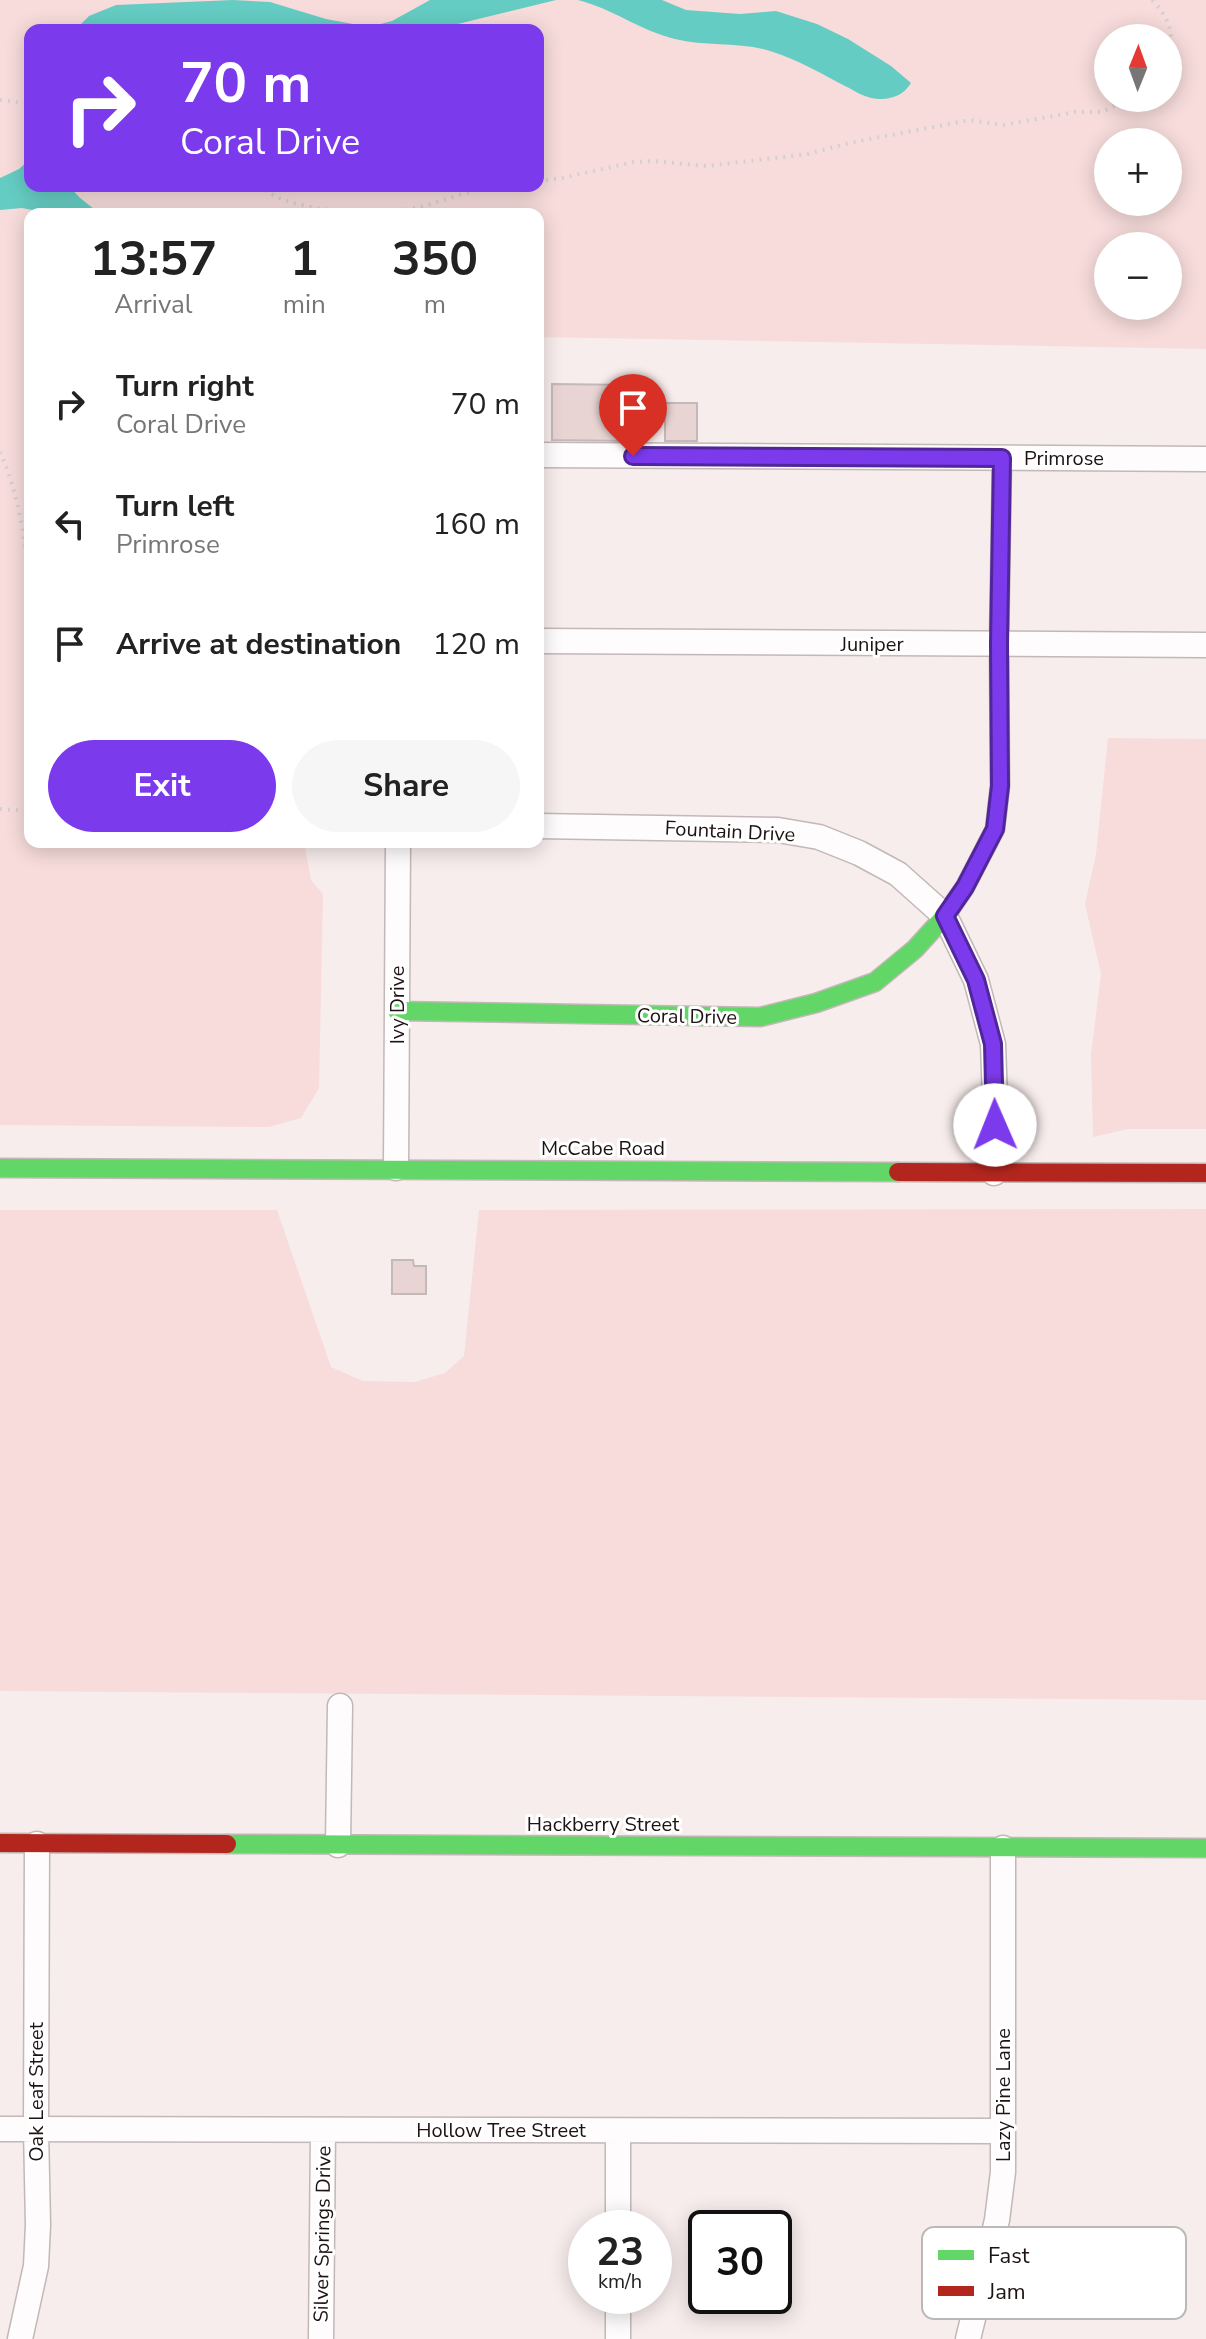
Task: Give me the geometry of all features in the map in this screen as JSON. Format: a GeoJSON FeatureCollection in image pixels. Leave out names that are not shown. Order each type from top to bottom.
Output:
{"type":"FeatureCollection","features":[{"type":"Feature","properties":{"kind":"street","name":"Primrose"},"geometry":{"type":"LineString","coordinates":[[544,455],[1206,459]]}},
{"type":"Feature","properties":{"kind":"street","name":"Coral Drive"},"geometry":{"type":"LineString","coordinates":[[397,1011],[760,1017],[816,1003],[875,982],[915,949],[945,916],[965,887],[995,829],[1000,786],[1002,458]]}},
{"type":"Feature","properties":{"kind":"street","name":"Juniper"},"geometry":{"type":"LineString","coordinates":[[544,641],[1206,645]]}},
{"type":"Feature","properties":{"kind":"street","name":"Fountain Drive"},"geometry":{"type":"LineString","coordinates":[[544,826],[778,830],[819,837],[859,853],[898,874],[945,916]]}},
{"type":"Feature","properties":{"kind":"street","name":"Ivy Drive"},"geometry":{"type":"LineString","coordinates":[[396,1168],[398,848]]}},
{"type":"Feature","properties":{"kind":"street"},"geometry":{"type":"LineString","coordinates":[[945,916],[976,980],[993,1044],[994,1173]]}},
{"type":"Feature","properties":{"kind":"street","name":"McCabe Road"},"geometry":{"type":"LineString","coordinates":[[0,1168],[1206,1173]]}},
{"type":"Feature","properties":{"kind":"street"},"geometry":{"type":"LineString","coordinates":[[338,1845],[340,1706]]}},
{"type":"Feature","properties":{"kind":"street","name":"Hackberry Street"},"geometry":{"type":"LineString","coordinates":[[0,1843],[1206,1848]]}},
{"type":"Feature","properties":{"kind":"street","name":"Oak Leaf Street"},"geometry":{"type":"LineString","coordinates":[[20,2339],[36,2266],[38,2225],[37,1844]]}},
{"type":"Feature","properties":{"kind":"street","name":"Lazy Pine Lane"},"geometry":{"type":"LineString","coordinates":[[995,2227],[1003,2172],[1003,1848]]}},
{"type":"Feature","properties":{"kind":"street","name":"Hollow Tree Street"},"geometry":{"type":"LineString","coordinates":[[0,2129],[1002,2131]]}},
{"type":"Feature","properties":{"kind":"street","name":"Silver Springs Drive"},"geometry":{"type":"LineString","coordinates":[[321,2339],[323,2130]]}},
{"type":"Feature","properties":{"kind":"street"},"geometry":{"type":"LineString","coordinates":[[618,2131],[618,2210]]}},
{"type":"Feature","properties":{"kind":"street"},"geometry":{"type":"LineString","coordinates":[[618,2314],[618,2339]]}},
{"type":"Feature","properties":{"kind":"street","name":"Lazy Pine Lane"},"geometry":{"type":"LineString","coordinates":[[968,2339],[973,2319]]}},
{"type":"Feature","properties":{"kind":"path"},"geometry":{"type":"LineString","coordinates":[[1152,0],[1169,24]]}},
{"type":"Feature","properties":{"kind":"path"},"geometry":{"type":"LineString","coordinates":[[0,100],[24,103]]}},
{"type":"Feature","properties":{"kind":"path"},"geometry":{"type":"LineString","coordinates":[[544,180],[634,162],[707,166],[808,154],[970,120],[1003,125],[1075,112],[1094,112]]}},
{"type":"Feature","properties":{"kind":"path"},"geometry":{"type":"LineString","coordinates":[[270,192],[285,200],[316,208]]}},
{"type":"Feature","properties":{"kind":"path"},"geometry":{"type":"LineString","coordinates":[[415,208],[469,192]]}},
{"type":"Feature","properties":{"kind":"path"},"geometry":{"type":"LineString","coordinates":[[0,452],[10,476],[24,554]]}},
{"type":"Feature","properties":{"kind":"path"},"geometry":{"type":"LineString","coordinates":[[0,809],[24,811]]}},
{"type":"Feature","properties":{"kind":"shaded area"},"geometry":{"type":"Polygon","coordinates":[[[0,0],[1206,0],[1206,349],[544,337],[544,208],[24,208],[24,848],[305,848],[311,880],[323,894],[319,1088],[301,1118],[269,1127],[0,1125],[0,0]]]}},
{"type":"Feature","properties":{"kind":"shaded area"},"geometry":{"type":"Polygon","coordinates":[[[1108,738],[1206,739],[1206,1129],[1128,1129],[1093,1137],[1091,1055],[1101,974],[1085,904],[1096,854],[1108,738]]]}},
{"type":"Feature","properties":{"kind":"shaded area"},"geometry":{"type":"Polygon","coordinates":[[[1206,1209],[1206,1700],[0,1691],[0,1210],[277,1210],[331,1367],[363,1381],[415,1382],[445,1373],[464,1356],[479,1210],[1206,1209]]]}},
{"type":"Feature","properties":{"kind":"water"},"geometry":{"type":"Polygon","coordinates":[[[233,0],[270,2],[353,24],[81,24],[89,16],[116,5],[233,0]]]}},
{"type":"Feature","properties":{"kind":"water"},"geometry":{"type":"Polygon","coordinates":[[[430,0],[556,0],[458,24],[380,24],[430,0]]]}},
{"type":"Feature","properties":{"kind":"water"},"geometry":{"type":"Polygon","coordinates":[[[578,0],[662,0],[686,10],[740,14],[776,11],[817,24],[848,39],[891,66],[911,83],[892,98],[868,97],[773,52],[749,46],[675,39],[578,0]]]}},
{"type":"Feature","properties":{"kind":"water"},"geometry":{"type":"Polygon","coordinates":[[[24,164],[24,192],[74,192],[93,208],[0,210],[0,178],[24,164]]]}},
{"type":"Feature","properties":{"kind":"building"},"geometry":{"type":"Polygon","coordinates":[[[552,384],[632,385],[631,441],[552,440],[552,384]]]}},
{"type":"Feature","properties":{"kind":"building"},"geometry":{"type":"Polygon","coordinates":[[[665,403],[697,403],[697,441],[665,441],[665,403]]]}},
{"type":"Feature","properties":{"kind":"building"},"geometry":{"type":"Polygon","coordinates":[[[392,1260],[413,1260],[414,1266],[426,1266],[426,1294],[392,1294],[392,1260]]]}},
{"type":"Feature","properties":{"kind":"traffic: fast"},"geometry":{"type":"LineString","coordinates":[[397,1011],[760,1017],[816,1003],[875,982],[915,949],[945,916],[965,887],[995,829],[1000,786],[1002,458]]}},
{"type":"Feature","properties":{"kind":"traffic: fast"},"geometry":{"type":"LineString","coordinates":[[0,1168],[898,1172]]}},
{"type":"Feature","properties":{"kind":"traffic: fast"},"geometry":{"type":"LineString","coordinates":[[227,1844],[1206,1848]]}},
{"type":"Feature","properties":{"kind":"traffic: jam"},"geometry":{"type":"LineString","coordinates":[[898,1172],[1206,1173]]}},
{"type":"Feature","properties":{"kind":"traffic: jam"},"geometry":{"type":"LineString","coordinates":[[0,1843],[227,1844]]}},
{"type":"Feature","properties":{"kind":"route"},"geometry":{"type":"LineString","coordinates":[[633,456],[1002,458],[1000,786],[995,829],[965,887],[945,916],[976,980],[993,1044],[995,1125]]}}]}
